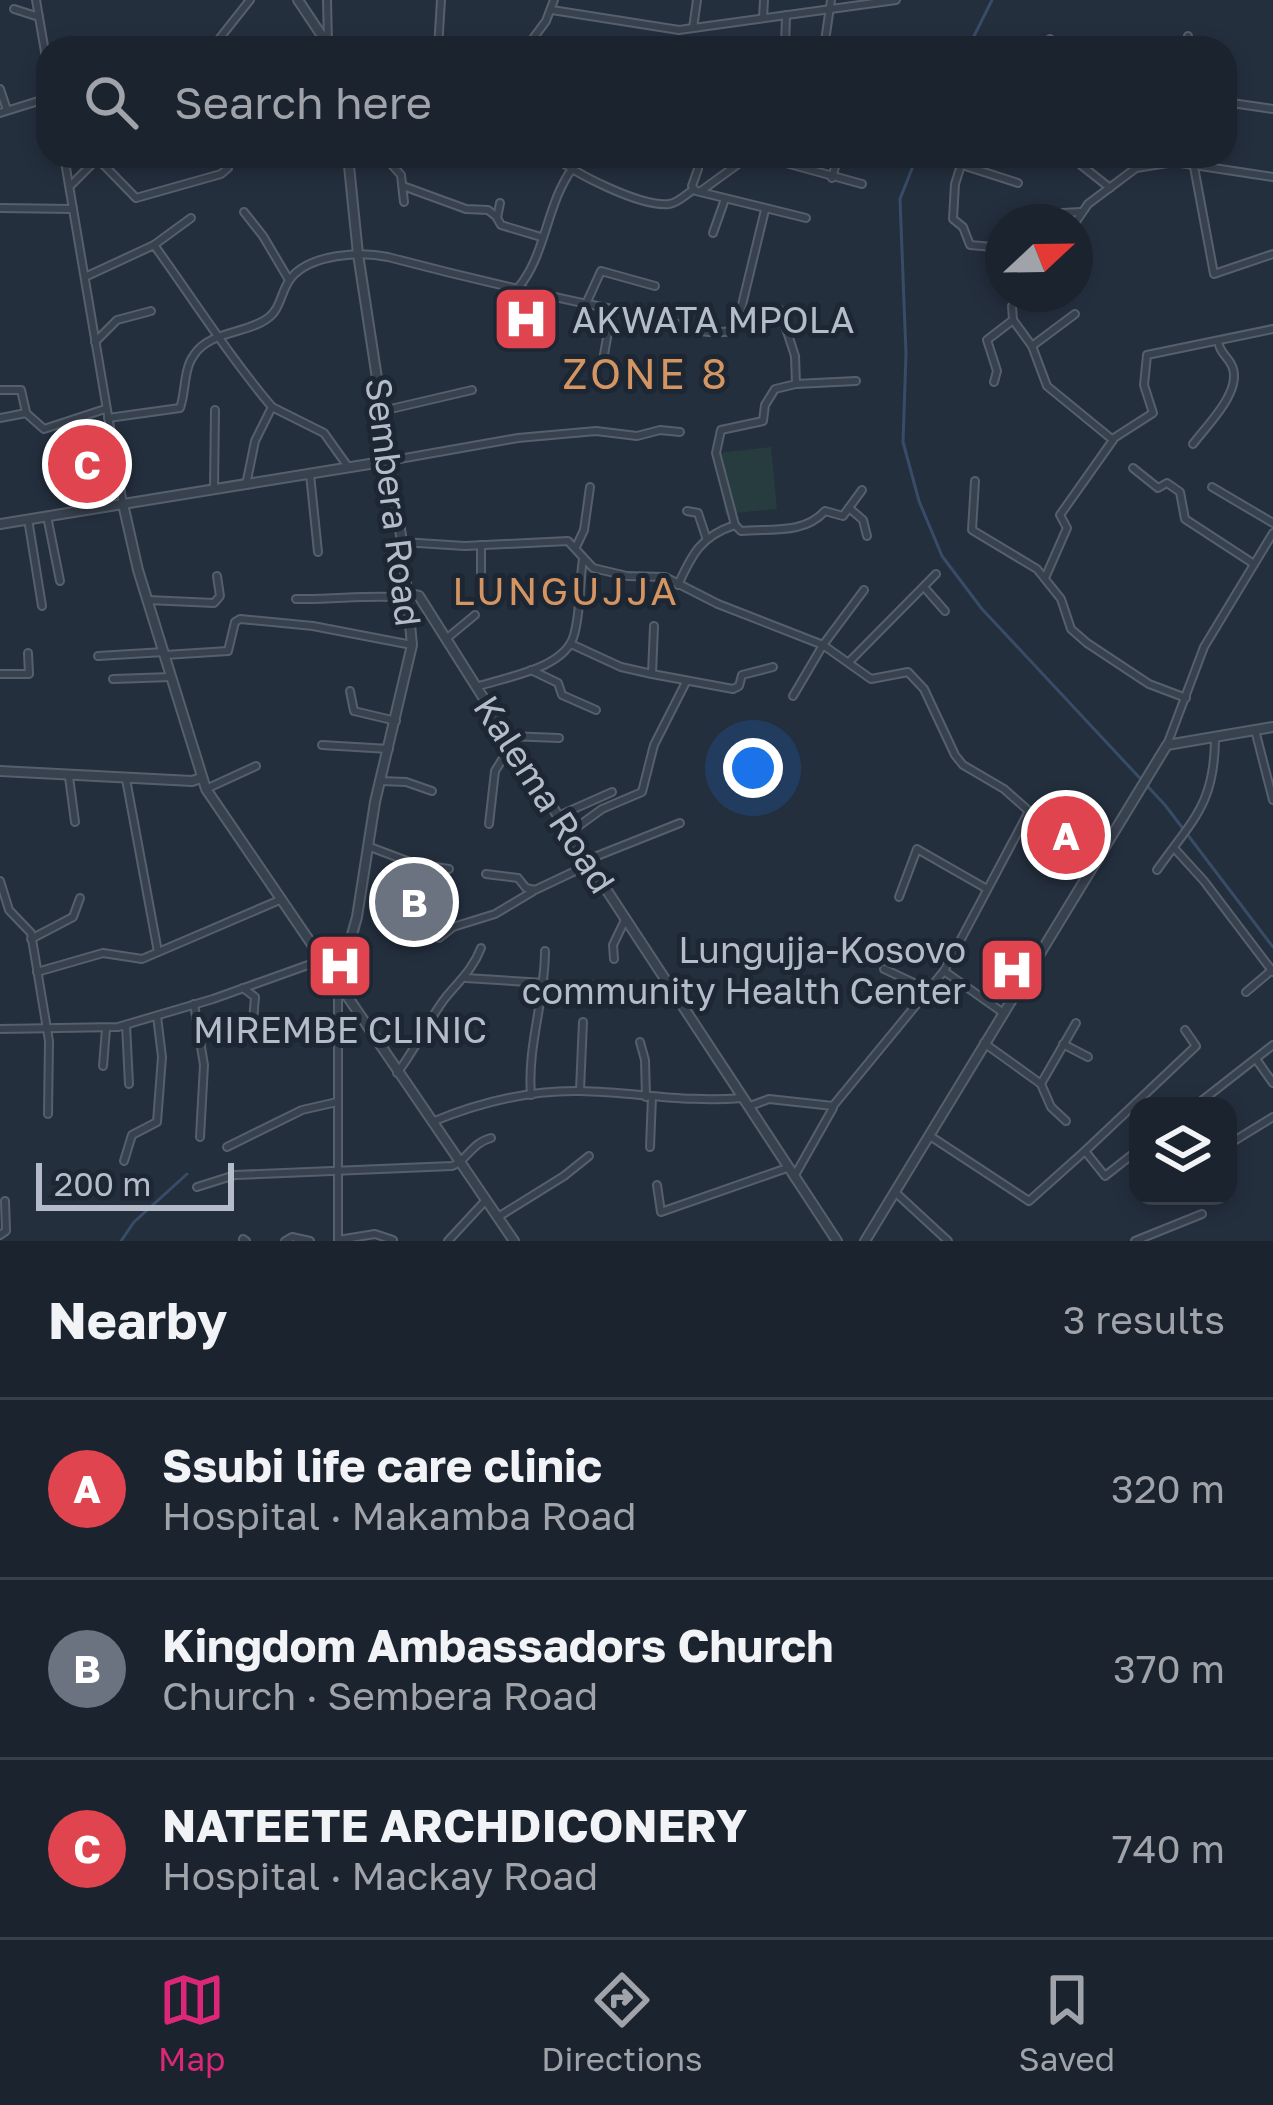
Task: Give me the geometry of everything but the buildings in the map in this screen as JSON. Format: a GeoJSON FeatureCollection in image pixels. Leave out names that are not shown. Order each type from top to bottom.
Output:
{"type":"FeatureCollection","features":[{"type":"Feature","properties":{"kind":"street"},"geometry":{"type":"LineString","coordinates":[[36,0],[42,36]]}},
{"type":"Feature","properties":{"kind":"street"},"geometry":{"type":"LineString","coordinates":[[222,36],[250,0]]}},
{"type":"Feature","properties":{"kind":"street"},"geometry":{"type":"LineString","coordinates":[[298,0],[323,36]]}},
{"type":"Feature","properties":{"kind":"street"},"geometry":{"type":"LineString","coordinates":[[327,0],[329,36]]}},
{"type":"Feature","properties":{"kind":"street"},"geometry":{"type":"LineString","coordinates":[[439,36],[441,0]]}},
{"type":"Feature","properties":{"kind":"street"},"geometry":{"type":"LineString","coordinates":[[534,36],[554,0]]}},
{"type":"Feature","properties":{"kind":"street"},"geometry":{"type":"LineString","coordinates":[[693,28],[697,0]]}},
{"type":"Feature","properties":{"kind":"street"},"geometry":{"type":"LineString","coordinates":[[763,18],[764,0]]}},
{"type":"Feature","properties":{"kind":"street"},"geometry":{"type":"LineString","coordinates":[[826,36],[831,0]]}},
{"type":"Feature","properties":{"kind":"street"},"geometry":{"type":"LineString","coordinates":[[552,10],[655,28],[693,28],[896,0]]}},
{"type":"Feature","properties":{"kind":"street"},"geometry":{"type":"LineString","coordinates":[[14,9],[39,17]]}},
{"type":"Feature","properties":{"kind":"street"},"geometry":{"type":"LineString","coordinates":[[785,36],[786,15]]}},
{"type":"Feature","properties":{"kind":"street"},"geometry":{"type":"LineString","coordinates":[[0,89],[3,111],[36,101]]}},
{"type":"Feature","properties":{"kind":"street"},"geometry":{"type":"LineString","coordinates":[[1237,104],[1273,109]]}},
{"type":"Feature","properties":{"kind":"street"},"geometry":{"type":"LineString","coordinates":[[66,168],[123,504],[201,778],[514,1241]]}},
{"type":"Feature","properties":{"kind":"street"},"geometry":{"type":"LineString","coordinates":[[70,186],[88,168]]}},
{"type":"Feature","properties":{"kind":"street"},"geometry":{"type":"LineString","coordinates":[[109,168],[136,198],[221,174],[228,168]]}},
{"type":"Feature","properties":{"kind":"street","name":"Sembera Road"},"geometry":{"type":"LineString","coordinates":[[338,986],[412,645],[349,168]]}},
{"type":"Feature","properties":{"kind":"street"},"geometry":{"type":"LineString","coordinates":[[396,168],[404,202]]}},
{"type":"Feature","properties":{"kind":"street"},"geometry":{"type":"LineString","coordinates":[[518,288],[529,274],[572,169],[653,202],[675,203],[732,168]]}},
{"type":"Feature","properties":{"kind":"street"},"geometry":{"type":"LineString","coordinates":[[801,168],[862,184]]}},
{"type":"Feature","properties":{"kind":"street"},"geometry":{"type":"LineString","coordinates":[[832,178],[835,168]]}},
{"type":"Feature","properties":{"kind":"street"},"geometry":{"type":"LineString","coordinates":[[961,168],[953,219],[963,227],[970,245],[985,246]]}},
{"type":"Feature","properties":{"kind":"street"},"geometry":{"type":"LineString","coordinates":[[980,168],[1018,184]]}},
{"type":"Feature","properties":{"kind":"street"},"geometry":{"type":"LineString","coordinates":[[1083,168],[1110,188]]}},
{"type":"Feature","properties":{"kind":"street"},"geometry":{"type":"LineString","coordinates":[[1091,204],[1135,168]]}},
{"type":"Feature","properties":{"kind":"street"},"geometry":{"type":"LineString","coordinates":[[1193,168],[1214,274],[1273,254]]}},
{"type":"Feature","properties":{"kind":"street"},"geometry":{"type":"LineString","coordinates":[[1230,168],[1273,177]]}},
{"type":"Feature","properties":{"kind":"street"},"geometry":{"type":"LineString","coordinates":[[697,191],[698,169]]}},
{"type":"Feature","properties":{"kind":"street"},"geometry":{"type":"LineString","coordinates":[[403,186],[466,209],[488,210],[497,217]]}},
{"type":"Feature","properties":{"kind":"street"},"geometry":{"type":"LineString","coordinates":[[697,191],[806,218]]}},
{"type":"Feature","properties":{"kind":"street"},"geometry":{"type":"LineString","coordinates":[[713,233],[725,200]]}},
{"type":"Feature","properties":{"kind":"street"},"geometry":{"type":"LineString","coordinates":[[500,202],[499,223],[541,237]]}},
{"type":"Feature","properties":{"kind":"street"},"geometry":{"type":"LineString","coordinates":[[0,208],[73,209]]}},
{"type":"Feature","properties":{"kind":"street"},"geometry":{"type":"LineString","coordinates":[[108,418],[180,408],[195,353],[270,317],[289,280],[318,262],[358,254],[660,319],[701,334],[733,331],[766,210]]}},
{"type":"Feature","properties":{"kind":"street"},"geometry":{"type":"LineString","coordinates":[[244,212],[289,280]]}},
{"type":"Feature","properties":{"kind":"street"},"geometry":{"type":"LineString","coordinates":[[85,277],[154,245],[191,218]]}},
{"type":"Feature","properties":{"kind":"street"},"geometry":{"type":"LineString","coordinates":[[154,245],[272,407],[324,433],[349,468]]}},
{"type":"Feature","properties":{"kind":"street"},"geometry":{"type":"LineString","coordinates":[[585,306],[602,272],[656,286]]}},
{"type":"Feature","properties":{"kind":"street"},"geometry":{"type":"LineString","coordinates":[[535,338],[543,297]]}},
{"type":"Feature","properties":{"kind":"street"},"geometry":{"type":"LineString","coordinates":[[603,360],[612,310]]}},
{"type":"Feature","properties":{"kind":"street"},"geometry":{"type":"LineString","coordinates":[[780,310],[794,356],[796,384]]}},
{"type":"Feature","properties":{"kind":"street"},"geometry":{"type":"LineString","coordinates":[[95,342],[117,320],[151,311]]}},
{"type":"Feature","properties":{"kind":"street"},"geometry":{"type":"LineString","coordinates":[[1012,312],[1032,346],[1046,386],[1113,439]]}},
{"type":"Feature","properties":{"kind":"street"},"geometry":{"type":"LineString","coordinates":[[1032,346],[1075,314]]}},
{"type":"Feature","properties":{"kind":"street"},"geometry":{"type":"LineString","coordinates":[[994,382],[998,371],[987,340],[1013,320]]}},
{"type":"Feature","properties":{"kind":"street"},"geometry":{"type":"LineString","coordinates":[[1045,578],[1067,528],[1060,514],[1113,439],[1153,412],[1144,388],[1146,356],[1273,329]]}},
{"type":"Feature","properties":{"kind":"street"},"geometry":{"type":"LineString","coordinates":[[1193,444],[1234,385],[1232,367],[1217,341]]}},
{"type":"Feature","properties":{"kind":"street"},"geometry":{"type":"LineString","coordinates":[[856,380],[796,384],[771,392],[764,421],[724,428],[716,453],[735,525],[741,531],[781,531],[812,522],[825,511],[843,516],[862,490]]}},
{"type":"Feature","properties":{"kind":"street"},"geometry":{"type":"LineString","coordinates":[[0,390],[21,390],[26,413],[44,429],[106,408]]}},
{"type":"Feature","properties":{"kind":"street"},"geometry":{"type":"LineString","coordinates":[[382,411],[472,390]]}},
{"type":"Feature","properties":{"kind":"street"},"geometry":{"type":"LineString","coordinates":[[246,484],[255,441],[272,407]]}},
{"type":"Feature","properties":{"kind":"street"},"geometry":{"type":"LineString","coordinates":[[214,490],[215,410]]}},
{"type":"Feature","properties":{"kind":"street"},"geometry":{"type":"LineString","coordinates":[[0,418],[26,413]]}},
{"type":"Feature","properties":{"kind":"street"},"geometry":{"type":"LineString","coordinates":[[0,524],[518,438],[596,431],[637,436],[660,430],[680,432]]}},
{"type":"Feature","properties":{"kind":"street"},"geometry":{"type":"LineString","coordinates":[[1133,468],[1158,488],[1167,483],[1180,492],[1185,518],[1253,565]]}},
{"type":"Feature","properties":{"kind":"street"},"geometry":{"type":"LineString","coordinates":[[310,474],[318,551]]}},
{"type":"Feature","properties":{"kind":"street"},"geometry":{"type":"LineString","coordinates":[[975,482],[972,530],[1030,562],[1061,599],[1073,632],[1149,685],[1186,698]]}},
{"type":"Feature","properties":{"kind":"street"},"geometry":{"type":"LineString","coordinates":[[577,547],[590,487]]}},
{"type":"Feature","properties":{"kind":"street"},"geometry":{"type":"LineString","coordinates":[[1212,487],[1273,524]]}},
{"type":"Feature","properties":{"kind":"street"},"geometry":{"type":"LineString","coordinates":[[849,508],[862,520],[868,536]]}},
{"type":"Feature","properties":{"kind":"street"},"geometry":{"type":"LineString","coordinates":[[687,511],[698,513],[706,537]]}},
{"type":"Feature","properties":{"kind":"street"},"geometry":{"type":"LineString","coordinates":[[47,516],[60,581]]}},
{"type":"Feature","properties":{"kind":"street"},"geometry":{"type":"LineString","coordinates":[[28,519],[42,606]]}},
{"type":"Feature","properties":{"kind":"street"},"geometry":{"type":"LineString","coordinates":[[679,586],[698,544],[735,525]]}},
{"type":"Feature","properties":{"kind":"street"},"geometry":{"type":"LineString","coordinates":[[865,1241],[1167,745],[1204,646],[1273,533]]}},
{"type":"Feature","properties":{"kind":"street"},"geometry":{"type":"LineString","coordinates":[[402,542],[568,541],[593,568],[620,575],[660,576],[823,645],[874,680],[908,672],[917,678],[958,760],[1004,789],[1028,812],[1102,848]]}},
{"type":"Feature","properties":{"kind":"street"},"geometry":{"type":"LineString","coordinates":[[481,544],[481,577]]}},
{"type":"Feature","properties":{"kind":"street"},"geometry":{"type":"LineString","coordinates":[[476,687],[556,658],[571,644],[583,559]]}},
{"type":"Feature","properties":{"kind":"street"},"geometry":{"type":"LineString","coordinates":[[850,661],[936,574]]}},
{"type":"Feature","properties":{"kind":"street"},"geometry":{"type":"LineString","coordinates":[[148,600],[214,603],[220,596],[217,576]]}},
{"type":"Feature","properties":{"kind":"street"},"geometry":{"type":"LineString","coordinates":[[924,587],[945,610]]}},
{"type":"Feature","properties":{"kind":"street"},"geometry":{"type":"LineString","coordinates":[[793,696],[864,590]]}},
{"type":"Feature","properties":{"kind":"street"},"geometry":{"type":"LineString","coordinates":[[296,599],[409,596]]}},
{"type":"Feature","properties":{"kind":"street","name":"Kalema Road"},"geometry":{"type":"LineString","coordinates":[[409,596],[419,596],[837,1241]]}},
{"type":"Feature","properties":{"kind":"street"},"geometry":{"type":"LineString","coordinates":[[446,639],[475,615]]}},
{"type":"Feature","properties":{"kind":"street"},"geometry":{"type":"LineString","coordinates":[[98,656],[228,651],[235,622],[240,619],[313,626],[412,645]]}},
{"type":"Feature","properties":{"kind":"street"},"geometry":{"type":"LineString","coordinates":[[652,674],[654,626]]}},
{"type":"Feature","properties":{"kind":"street"},"geometry":{"type":"LineString","coordinates":[[571,644],[620,667],[735,688],[742,675],[773,667]]}},
{"type":"Feature","properties":{"kind":"street"},"geometry":{"type":"LineString","coordinates":[[0,674],[29,674],[28,652]]}},
{"type":"Feature","properties":{"kind":"street"},"geometry":{"type":"LineString","coordinates":[[528,669],[558,683],[565,697],[596,710]]}},
{"type":"Feature","properties":{"kind":"street"},"geometry":{"type":"LineString","coordinates":[[113,679],[171,677]]}},
{"type":"Feature","properties":{"kind":"street"},"geometry":{"type":"LineString","coordinates":[[569,833],[602,809],[642,792],[654,745],[686,682]]}},
{"type":"Feature","properties":{"kind":"street"},"geometry":{"type":"LineString","coordinates":[[350,691],[354,711],[396,721]]}},
{"type":"Feature","properties":{"kind":"street"},"geometry":{"type":"LineString","coordinates":[[1167,745],[1273,727]]}},
{"type":"Feature","properties":{"kind":"street"},"geometry":{"type":"LineString","coordinates":[[1255,730],[1273,800]]}},
{"type":"Feature","properties":{"kind":"street"},"geometry":{"type":"LineString","coordinates":[[489,824],[495,771],[510,740],[559,737]]}},
{"type":"Feature","properties":{"kind":"street"},"geometry":{"type":"LineString","coordinates":[[1157,870],[1192,828],[1206,798],[1214,769],[1215,737]]}},
{"type":"Feature","properties":{"kind":"street"},"geometry":{"type":"LineString","coordinates":[[322,745],[389,749]]}},
{"type":"Feature","properties":{"kind":"street"},"geometry":{"type":"LineString","coordinates":[[206,789],[256,766]]}},
{"type":"Feature","properties":{"kind":"street"},"geometry":{"type":"LineString","coordinates":[[0,771],[126,779],[201,778]]}},
{"type":"Feature","properties":{"kind":"street"},"geometry":{"type":"LineString","coordinates":[[69,777],[75,822]]}},
{"type":"Feature","properties":{"kind":"street"},"geometry":{"type":"LineString","coordinates":[[126,779],[158,952]]}},
{"type":"Feature","properties":{"kind":"street"},"geometry":{"type":"LineString","coordinates":[[381,781],[406,782],[432,791]]}},
{"type":"Feature","properties":{"kind":"street"},"geometry":{"type":"LineString","coordinates":[[558,816],[612,792]]}},
{"type":"Feature","properties":{"kind":"street"},"geometry":{"type":"LineString","coordinates":[[793,1178],[833,1106],[944,971],[1028,812]]}},
{"type":"Feature","properties":{"kind":"street"},"geometry":{"type":"LineString","coordinates":[[439,938],[453,927],[495,914],[588,862],[680,823]]}},
{"type":"Feature","properties":{"kind":"street"},"geometry":{"type":"LineString","coordinates":[[370,847],[415,864],[449,869]]}},
{"type":"Feature","properties":{"kind":"street"},"geometry":{"type":"LineString","coordinates":[[1174,848],[1272,971],[1246,992]]}},
{"type":"Feature","properties":{"kind":"street"},"geometry":{"type":"LineString","coordinates":[[899,897],[917,849],[988,890]]}},
{"type":"Feature","properties":{"kind":"street"},"geometry":{"type":"LineString","coordinates":[[486,874],[518,878],[535,890]]}},
{"type":"Feature","properties":{"kind":"street"},"geometry":{"type":"LineString","coordinates":[[0,881],[9,910],[27,926],[31,939],[47,1030],[48,1114]]}},
{"type":"Feature","properties":{"kind":"street"},"geometry":{"type":"LineString","coordinates":[[31,939],[73,917],[80,898]]}},
{"type":"Feature","properties":{"kind":"street"},"geometry":{"type":"LineString","coordinates":[[37,972],[103,953],[142,959],[282,899]]}},
{"type":"Feature","properties":{"kind":"street"},"geometry":{"type":"LineString","coordinates":[[614,959],[613,945],[626,918]]}},
{"type":"Feature","properties":{"kind":"street"},"geometry":{"type":"LineString","coordinates":[[398,1073],[444,1000],[466,978],[481,948]]}},
{"type":"Feature","properties":{"kind":"street"},"geometry":{"type":"LineString","coordinates":[[531,1095],[528,1062],[545,983],[545,951]]}},
{"type":"Feature","properties":{"kind":"street"},"geometry":{"type":"LineString","coordinates":[[0,1029],[106,1029],[322,960]]}},
{"type":"Feature","properties":{"kind":"street"},"geometry":{"type":"LineString","coordinates":[[884,969],[929,990]]}},
{"type":"Feature","properties":{"kind":"street"},"geometry":{"type":"LineString","coordinates":[[944,971],[1002,1012]]}},
{"type":"Feature","properties":{"kind":"street"},"geometry":{"type":"LineString","coordinates":[[466,978],[545,983]]}},
{"type":"Feature","properties":{"kind":"street"},"geometry":{"type":"LineString","coordinates":[[338,986],[338,1241],[375,1234],[393,1240]]}},
{"type":"Feature","properties":{"kind":"street"},"geometry":{"type":"LineString","coordinates":[[243,988],[255,997],[253,1021]]}},
{"type":"Feature","properties":{"kind":"street"},"geometry":{"type":"LineString","coordinates":[[194,1004],[204,1065],[200,1138]]}},
{"type":"Feature","properties":{"kind":"street"},"geometry":{"type":"LineString","coordinates":[[124,1161],[132,1135],[157,1121],[162,1058],[157,1016]]}},
{"type":"Feature","properties":{"kind":"street"},"geometry":{"type":"LineString","coordinates":[[580,1091],[583,1022]]}},
{"type":"Feature","properties":{"kind":"street"},"geometry":{"type":"LineString","coordinates":[[1041,1084],[1076,1023]]}},
{"type":"Feature","properties":{"kind":"street"},"geometry":{"type":"LineString","coordinates":[[126,1024],[129,1084]]}},
{"type":"Feature","properties":{"kind":"street"},"geometry":{"type":"LineString","coordinates":[[103,1066],[106,1029]]}},
{"type":"Feature","properties":{"kind":"street"},"geometry":{"type":"LineString","coordinates":[[1143,1097],[1196,1046],[1185,1030]]}},
{"type":"Feature","properties":{"kind":"street"},"geometry":{"type":"LineString","coordinates":[[640,1042],[649,1097],[650,1148]]}},
{"type":"Feature","properties":{"kind":"street"},"geometry":{"type":"LineString","coordinates":[[984,1043],[1041,1084],[1051,1106],[1066,1121]]}},
{"type":"Feature","properties":{"kind":"street"},"geometry":{"type":"LineString","coordinates":[[1064,1044],[1088,1057]]}},
{"type":"Feature","properties":{"kind":"street"},"geometry":{"type":"LineString","coordinates":[[1207,1097],[1273,1045]]}},
{"type":"Feature","properties":{"kind":"street"},"geometry":{"type":"LineString","coordinates":[[1256,1059],[1273,1084]]}},
{"type":"Feature","properties":{"kind":"street"},"geometry":{"type":"LineString","coordinates":[[431,1122],[531,1095],[580,1091],[833,1106]]}},
{"type":"Feature","properties":{"kind":"street"},"geometry":{"type":"LineString","coordinates":[[227,1147],[302,1110],[337,1102]]}},
{"type":"Feature","properties":{"kind":"street"},"geometry":{"type":"LineString","coordinates":[[930,1136],[1029,1201],[1129,1110]]}},
{"type":"Feature","properties":{"kind":"street"},"geometry":{"type":"LineString","coordinates":[[1237,1140],[1273,1118]]}},
{"type":"Feature","properties":{"kind":"street"},"geometry":{"type":"LineString","coordinates":[[197,1187],[235,1174],[426,1169],[461,1163],[473,1146],[491,1138]]}},
{"type":"Feature","properties":{"kind":"street"},"geometry":{"type":"LineString","coordinates":[[1085,1151],[1105,1176],[1129,1157]]}},
{"type":"Feature","properties":{"kind":"street"},"geometry":{"type":"LineString","coordinates":[[498,1217],[589,1156]]}},
{"type":"Feature","properties":{"kind":"street"},"geometry":{"type":"LineString","coordinates":[[657,1185],[661,1212],[787,1168]]}},
{"type":"Feature","properties":{"kind":"street"},"geometry":{"type":"LineString","coordinates":[[896,1192],[948,1241]]}},
{"type":"Feature","properties":{"kind":"street"},"geometry":{"type":"LineString","coordinates":[[448,1241],[486,1200]]}},
{"type":"Feature","properties":{"kind":"street"},"geometry":{"type":"LineString","coordinates":[[0,1235],[6,1231],[4,1201]]}},
{"type":"Feature","properties":{"kind":"street"},"geometry":{"type":"LineString","coordinates":[[1136,1241],[1202,1214]]}},
{"type":"Feature","properties":{"kind":"street"},"geometry":{"type":"LineString","coordinates":[[286,1241],[292,1237],[310,1241]]}},
{"type":"Feature","properties":{"kind":"green space"},"geometry":{"type":"Polygon","coordinates":[[[771,447],[777,509],[725,514],[718,453],[771,447]]]}},
{"type":"Feature","properties":{"kind":"waterway"},"geometry":{"type":"LineString","coordinates":[[974,36],[992,0]]}},
{"type":"Feature","properties":{"kind":"waterway"},"geometry":{"type":"LineString","coordinates":[[912,168],[900,199],[906,354],[903,442],[919,501],[942,556],[982,609],[1165,805],[1273,947]]}},
{"type":"Feature","properties":{"kind":"waterway"},"geometry":{"type":"LineString","coordinates":[[121,1241],[134,1222],[187,1174]]}},
{"type":"Feature","properties":{"kind":"place","name":"AKWATA MPOLA"},"geometry":{"type":"Point","coordinates":[526,319]}},
{"type":"Feature","properties":{"kind":"place","name":"NATEETE ARCHDICONERY"},"geometry":{"type":"Point","coordinates":[87,464]}},
{"type":"Feature","properties":{"kind":"place","name":"Ssubi life care clinic"},"geometry":{"type":"Point","coordinates":[1066,835]}},
{"type":"Feature","properties":{"kind":"place","name":"Kingdom Ambassadors Church"},"geometry":{"type":"Point","coordinates":[414,902]}},
{"type":"Feature","properties":{"kind":"place","name":"MIREMBE CLINIC"},"geometry":{"type":"Point","coordinates":[340,966]}},
{"type":"Feature","properties":{"kind":"place","name":"Lungujja-Kosovo community Health Center"},"geometry":{"type":"Point","coordinates":[1012,970]}},
{"type":"Feature","properties":{"kind":"district","name":"ZONE 8"},"geometry":{"type":"Point","coordinates":[646,373]}},
{"type":"Feature","properties":{"kind":"district","name":"LUNGUJJA"},"geometry":{"type":"Point","coordinates":[566,590]}}]}
